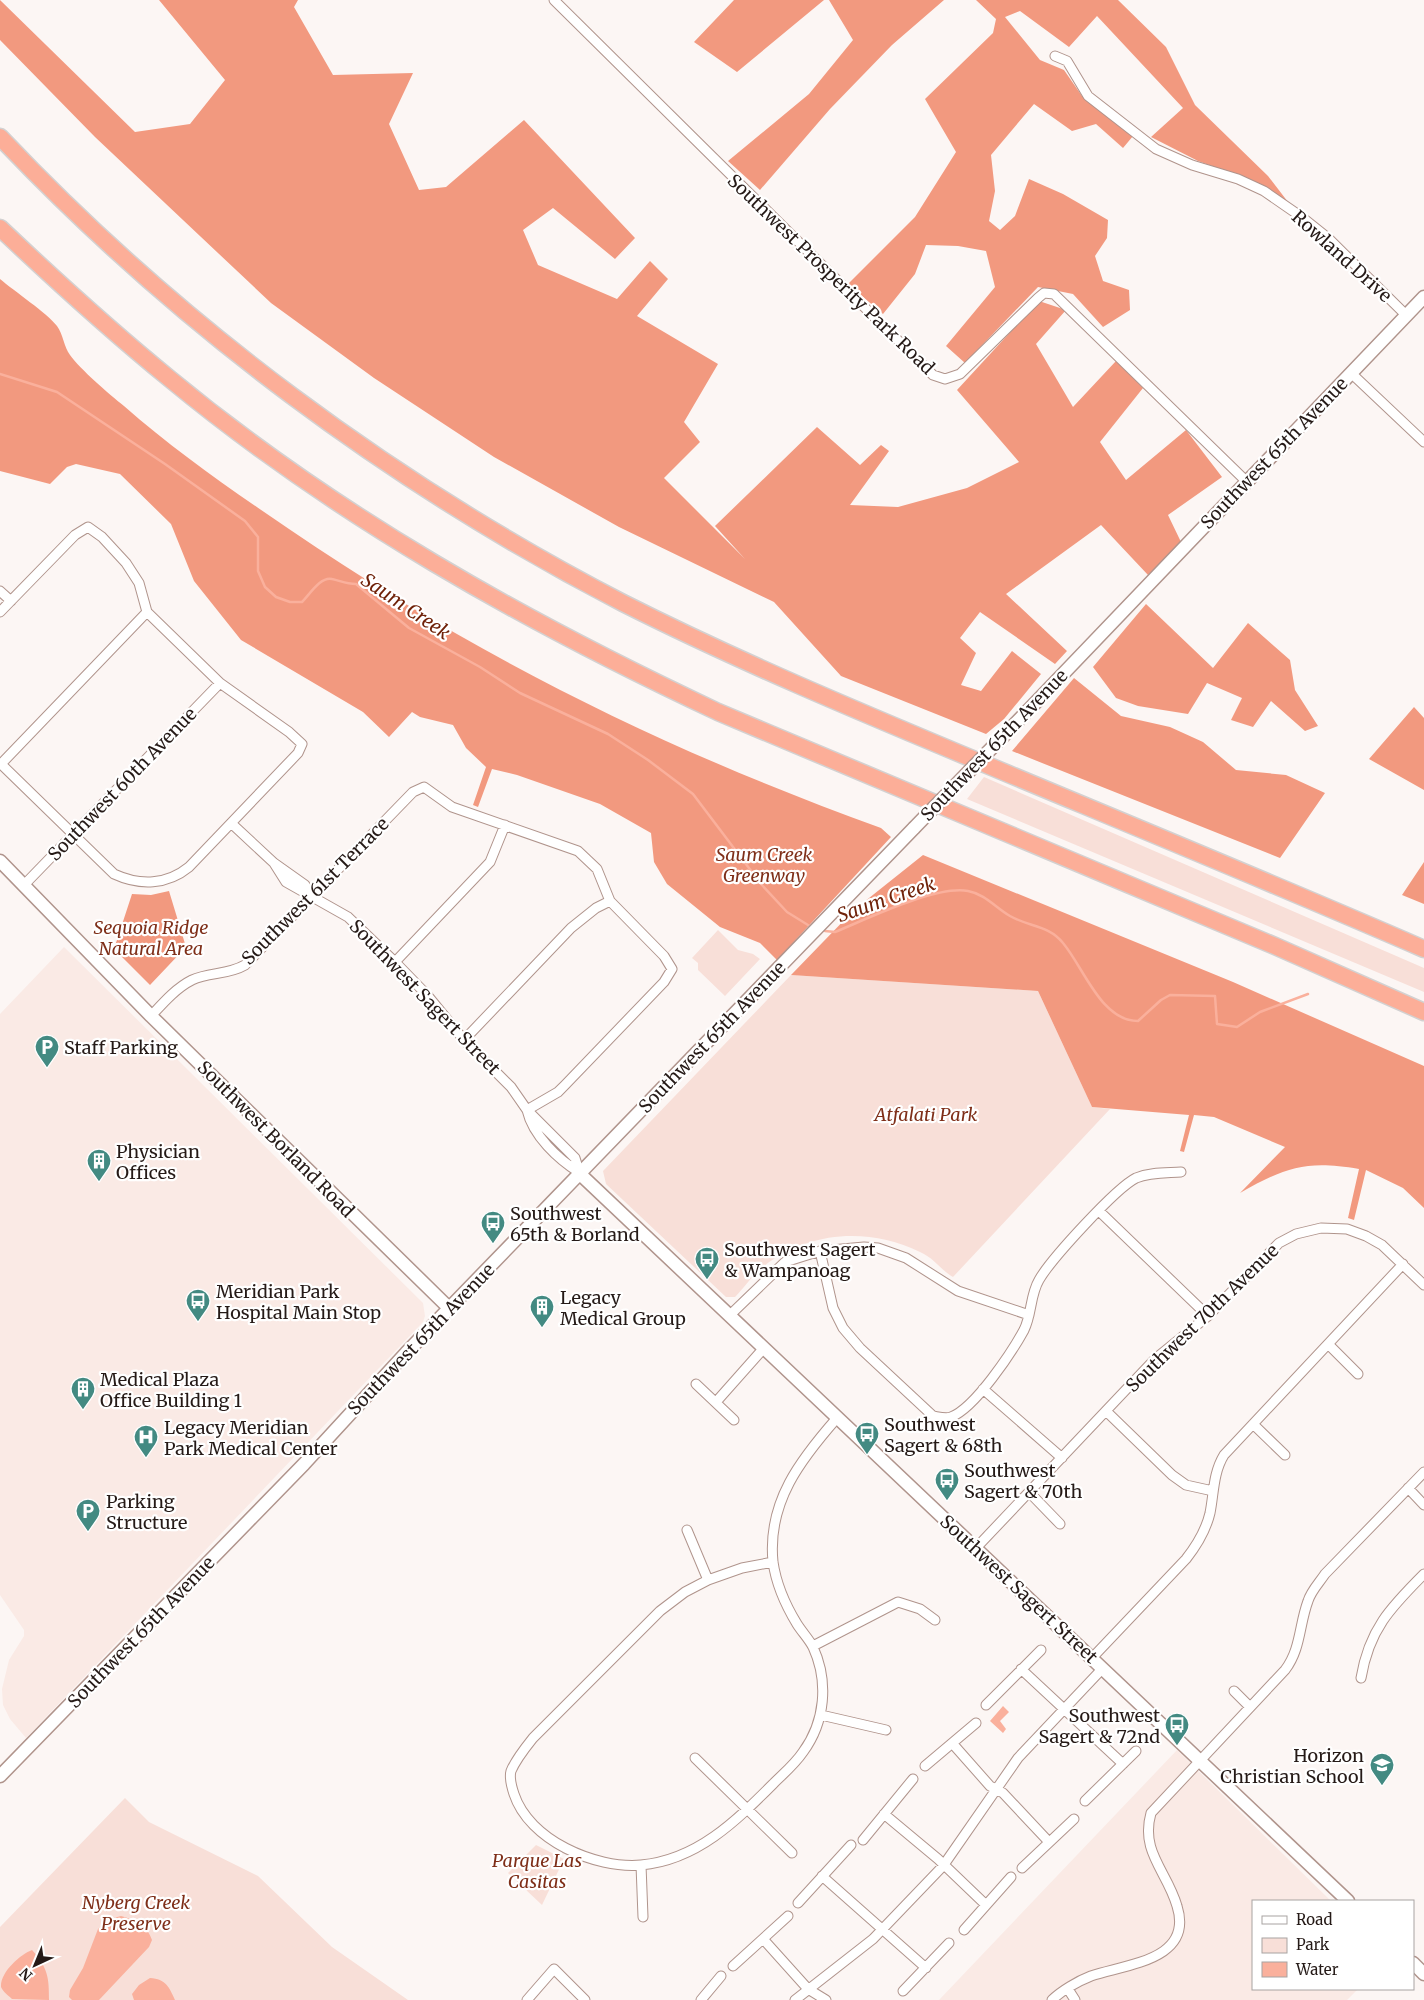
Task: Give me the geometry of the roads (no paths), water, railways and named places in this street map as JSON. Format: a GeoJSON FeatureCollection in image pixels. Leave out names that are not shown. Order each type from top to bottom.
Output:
{"type":"FeatureCollection","features":[{"type":"Feature","properties":{"kind":"highway"},"geometry":{"type":"LineString","coordinates":[[0,137],[60,198],[124,256],[252,364],[332,424],[416,481],[569,574],[670,626],[816,694],[1290,891],[1424,949]]}},
{"type":"Feature","properties":{"kind":"highway"},"geometry":{"type":"LineString","coordinates":[[0,228],[170,380],[256,446],[365,520],[493,598],[627,669],[718,712],[1275,946],[1424,1012]]}},
{"type":"Feature","properties":{"kind":"highway"},"geometry":{"type":"LineString","coordinates":[[1290,891],[1424,937]]}},
{"type":"Feature","properties":{"kind":"main road","name":"Southwest 65th Avenue"},"geometry":{"type":"LineString","coordinates":[[0,1784],[0,1776],[304,1464],[449,1308],[1016,723],[1424,297]]}},
{"type":"Feature","properties":{"kind":"main road","name":"Southwest Borland Road"},"geometry":{"type":"LineString","coordinates":[[0,861],[150,1016],[449,1308]]}},
{"type":"Feature","properties":{"kind":"main road","name":"Southwest Sagert Street"},"geometry":{"type":"LineString","coordinates":[[580,1174],[1347,1900]]}},
{"type":"Feature","properties":{"kind":"main road"},"geometry":{"type":"LineString","coordinates":[[1414,1964],[1424,1974]]}},
{"type":"Feature","properties":{"kind":"street","name":"Southwest Prosperity Park Road"},"geometry":{"type":"LineString","coordinates":[[554,0],[933,375],[945,379],[960,374],[1038,298],[1044,293],[1054,294],[1247,482]]}},
{"type":"Feature","properties":{"kind":"street","name":"Rowland Drive"},"geometry":{"type":"LineString","coordinates":[[1056,56],[1067,61],[1088,96],[1156,149],[1192,165],[1238,179],[1264,191],[1303,218],[1328,238],[1406,315]]}},
{"type":"Feature","properties":{"kind":"street"},"geometry":{"type":"LineString","coordinates":[[1351,373],[1424,442]]}},
{"type":"Feature","properties":{"kind":"street"},"geometry":{"type":"LineString","coordinates":[[0,612],[75,536],[88,527],[102,537],[126,563],[139,583],[147,612],[220,683],[289,732],[302,744],[298,752],[189,867],[180,875],[159,882],[135,882],[114,874],[0,763],[147,612]]}},
{"type":"Feature","properties":{"kind":"street"},"geometry":{"type":"LineString","coordinates":[[0,591],[11,601]]}},
{"type":"Feature","properties":{"kind":"street","name":"Southwest 60th Avenue"},"geometry":{"type":"LineString","coordinates":[[24,885],[74,836],[220,683]]}},
{"type":"Feature","properties":{"kind":"street","name":"Southwest 61st Terrace"},"geometry":{"type":"LineString","coordinates":[[150,1016],[176,991],[193,980],[228,973],[245,965],[416,789],[424,787],[452,807],[505,825]]}},
{"type":"Feature","properties":{"kind":"street","name":"Southwest Sagert Street"},"geometry":{"type":"LineString","coordinates":[[231,823],[274,863],[305,885],[312,897],[348,917],[395,962],[428,996],[464,1040],[511,1087],[527,1110],[575,1158],[580,1174]]}},
{"type":"Feature","properties":{"kind":"street"},"geometry":{"type":"LineString","coordinates":[[395,962],[490,862],[505,825],[578,851],[597,868],[610,901],[664,956],[672,969],[664,982],[558,1092],[527,1110]]}},
{"type":"Feature","properties":{"kind":"street"},"geometry":{"type":"LineString","coordinates":[[464,1040],[571,928],[596,908],[610,901]]}},
{"type":"Feature","properties":{"kind":"street"},"geometry":{"type":"LineString","coordinates":[[820,1251],[833,1308],[843,1328],[860,1348],[933,1416],[950,1418],[958,1413],[983,1389],[1009,1356],[1029,1315],[1032,1298],[1039,1280],[1099,1211],[1118,1191],[1135,1179],[1147,1174],[1181,1172]]}},
{"type":"Feature","properties":{"kind":"street"},"geometry":{"type":"LineString","coordinates":[[1099,1211],[1208,1316]]}},
{"type":"Feature","properties":{"kind":"street","name":"Southwest 70th Avenue"},"geometry":{"type":"LineString","coordinates":[[976,1548],[1155,1359],[1208,1316],[1279,1244],[1296,1234],[1321,1228],[1347,1229],[1366,1236],[1382,1245],[1424,1285]]}},
{"type":"Feature","properties":{"kind":"street"},"geometry":{"type":"LineString","coordinates":[[729,1316],[785,1262],[820,1251],[864,1247],[892,1252],[906,1258],[958,1292],[1029,1315]]}},
{"type":"Feature","properties":{"kind":"street"},"geometry":{"type":"LineString","coordinates":[[1092,1658],[1186,1559],[1204,1530],[1210,1514],[1218,1466],[1224,1455],[1403,1264]]}},
{"type":"Feature","properties":{"kind":"street"},"geometry":{"type":"LineString","coordinates":[[1328,1344],[1358,1374]]}},
{"type":"Feature","properties":{"kind":"street"},"geometry":{"type":"LineString","coordinates":[[716,1402],[763,1348]]}},
{"type":"Feature","properties":{"kind":"street"},"geometry":{"type":"LineString","coordinates":[[696,1384],[734,1420]]}},
{"type":"Feature","properties":{"kind":"street"},"geometry":{"type":"LineString","coordinates":[[983,1389],[1062,1458]]}},
{"type":"Feature","properties":{"kind":"street"},"geometry":{"type":"LineString","coordinates":[[1106,1411],[1172,1475],[1186,1485],[1213,1491]]}},
{"type":"Feature","properties":{"kind":"street"},"geometry":{"type":"LineString","coordinates":[[774,1562],[742,1568],[708,1580],[685,1592],[660,1610],[521,1753],[511,1772],[512,1787],[517,1804],[534,1826],[557,1843],[581,1855],[611,1862],[641,1865],[673,1857],[702,1846],[724,1831],[803,1753],[814,1735],[821,1715],[824,1684],[813,1646],[798,1625],[784,1599],[774,1562],[777,1516],[789,1482],[807,1453],[837,1418]]}},
{"type":"Feature","properties":{"kind":"street"},"geometry":{"type":"LineString","coordinates":[[1254,1424],[1285,1455]]}},
{"type":"Feature","properties":{"kind":"street"},"geometry":{"type":"LineString","coordinates":[[1052,2000],[1088,1977],[1145,1960],[1164,1952],[1175,1941],[1180,1923],[1177,1905],[1151,1850],[1147,1828],[1151,1813],[1291,1662],[1296,1652],[1307,1602],[1325,1574],[1424,1472]]}},
{"type":"Feature","properties":{"kind":"street"},"geometry":{"type":"LineString","coordinates":[[1408,1488],[1424,1505]]}},
{"type":"Feature","properties":{"kind":"street"},"geometry":{"type":"LineString","coordinates":[[1029,1492],[1060,1524]]}},
{"type":"Feature","properties":{"kind":"street"},"geometry":{"type":"LineString","coordinates":[[687,1530],[708,1580]]}},
{"type":"Feature","properties":{"kind":"street"},"geometry":{"type":"LineString","coordinates":[[1361,1678],[1365,1655],[1377,1627],[1424,1574]]}},
{"type":"Feature","properties":{"kind":"street"},"geometry":{"type":"LineString","coordinates":[[813,1646],[898,1602],[920,1609],[935,1620]]}},
{"type":"Feature","properties":{"kind":"street"},"geometry":{"type":"LineString","coordinates":[[986,1705],[1040,1650]]}},
{"type":"Feature","properties":{"kind":"street"},"geometry":{"type":"LineString","coordinates":[[795,2000],[851,1958],[883,1929],[943,1866],[978,1819],[1018,1758],[1103,1668]]}},
{"type":"Feature","properties":{"kind":"street"},"geometry":{"type":"LineString","coordinates":[[1021,1669],[1123,1764]]}},
{"type":"Feature","properties":{"kind":"street"},"geometry":{"type":"LineString","coordinates":[[1234,1691],[1250,1707]]}},
{"type":"Feature","properties":{"kind":"street"},"geometry":{"type":"LineString","coordinates":[[821,1715],[886,1730]]}},
{"type":"Feature","properties":{"kind":"street"},"geometry":{"type":"LineString","coordinates":[[925,1766],[976,1723]]}},
{"type":"Feature","properties":{"kind":"street"},"geometry":{"type":"LineString","coordinates":[[952,1743],[990,1786],[996,1789],[1049,1842]]}},
{"type":"Feature","properties":{"kind":"street"},"geometry":{"type":"LineString","coordinates":[[1085,1801],[1136,1750]]}},
{"type":"Feature","properties":{"kind":"street"},"geometry":{"type":"LineString","coordinates":[[695,1758],[792,1853]]}},
{"type":"Feature","properties":{"kind":"street"},"geometry":{"type":"LineString","coordinates":[[863,1840],[913,1779]]}},
{"type":"Feature","properties":{"kind":"street"},"geometry":{"type":"LineString","coordinates":[[884,1814],[938,1859],[943,1866],[986,1905]]}},
{"type":"Feature","properties":{"kind":"street"},"geometry":{"type":"LineString","coordinates":[[1022,1868],[1074,1819]]}},
{"type":"Feature","properties":{"kind":"street"},"geometry":{"type":"LineString","coordinates":[[798,1903],[851,1845]]}},
{"type":"Feature","properties":{"kind":"street"},"geometry":{"type":"LineString","coordinates":[[641,1865],[643,1917]]}},
{"type":"Feature","properties":{"kind":"street"},"geometry":{"type":"LineString","coordinates":[[822,1876],[865,1917],[883,1929],[926,1968]]}},
{"type":"Feature","properties":{"kind":"street"},"geometry":{"type":"LineString","coordinates":[[964,1930],[1011,1877]]}},
{"type":"Feature","properties":{"kind":"street"},"geometry":{"type":"LineString","coordinates":[[733,1966],[788,1916]]}},
{"type":"Feature","properties":{"kind":"street"},"geometry":{"type":"LineString","coordinates":[[763,1939],[808,1989],[826,2000]]}},
{"type":"Feature","properties":{"kind":"street"},"geometry":{"type":"LineString","coordinates":[[903,1991],[949,1943]]}},
{"type":"Feature","properties":{"kind":"street"},"geometry":{"type":"LineString","coordinates":[[527,2000],[554,1970],[585,2000]]}},
{"type":"Feature","properties":{"kind":"street"},"geometry":{"type":"LineString","coordinates":[[702,2000],[721,1976]]}},
{"type":"Feature","properties":{"kind":"street"},"geometry":{"type":"LineString","coordinates":[[1068,1989],[1075,2000]]}},
{"type":"Feature","properties":{"kind":"water"},"geometry":{"type":"Polygon","coordinates":[[[1003,1706],[1009,1712],[1000,1721],[1006,1729],[1003,1733],[990,1721],[1003,1706]]]}},
{"type":"Feature","properties":{"kind":"water"},"geometry":{"type":"Polygon","coordinates":[[[121,1916],[136,1921],[147,1930],[152,1940],[149,1947],[99,2000],[72,2000],[69,1997],[70,1990],[83,1968],[98,1929],[110,1919],[121,1916]]]}},
{"type":"Feature","properties":{"kind":"water"},"geometry":{"type":"Polygon","coordinates":[[[32,1950],[46,1973],[49,1985],[49,2000],[12,1999],[1,1987],[4,1975],[22,1955],[32,1950]]]}},
{"type":"Feature","properties":{"kind":"water"},"geometry":{"type":"Polygon","coordinates":[[[150,1978],[160,1980],[166,1984],[175,2000],[134,2000],[132,1994],[139,1985],[150,1978]]]}},
{"type":"Feature","properties":{"kind":"waterway","name":"Saum Creek"},"geometry":{"type":"LineString","coordinates":[[0,374],[57,392],[165,464],[245,521],[258,537],[258,571],[265,587],[276,597],[290,602],[302,602],[312,590],[328,579],[356,584],[409,628],[480,667],[520,693],[608,734],[648,760],[693,794],[761,884],[787,912],[808,925]]}},
{"type":"Feature","properties":{"kind":"waterway","name":"Saum Creek"},"geometry":{"type":"LineString","coordinates":[[825,931],[835,932],[920,898],[938,893],[968,891],[985,898],[1017,920],[1045,929],[1057,937],[1071,954],[1094,991],[1104,1003],[1125,1019],[1138,1021],[1161,1000],[1170,995],[1215,996],[1217,1024],[1237,1027],[1260,1012],[1308,994]]}},
{"type":"Feature","properties":{"kind":"place","name":"Staff Parking"},"geometry":{"type":"Point","coordinates":[47,1068]}},
{"type":"Feature","properties":{"kind":"place","name":"Physician Offices"},"geometry":{"type":"Point","coordinates":[99,1182]}},
{"type":"Feature","properties":{"kind":"place","name":"Southwest 65th & Borland"},"geometry":{"type":"Point","coordinates":[493,1244]}},
{"type":"Feature","properties":{"kind":"place","name":"Southwest Sagert & Wampanoag"},"geometry":{"type":"Point","coordinates":[707,1280]}},
{"type":"Feature","properties":{"kind":"place","name":"Meridian Park Hospital Main Stop"},"geometry":{"type":"Point","coordinates":[198,1322]}},
{"type":"Feature","properties":{"kind":"place","name":"Legacy Medical Group"},"geometry":{"type":"Point","coordinates":[542,1328]}},
{"type":"Feature","properties":{"kind":"place","name":"Medical Plaza Office Building 1"},"geometry":{"type":"Point","coordinates":[83,1410]}},
{"type":"Feature","properties":{"kind":"place","name":"Southwest Sagert & 68th"},"geometry":{"type":"Point","coordinates":[867,1455]}},
{"type":"Feature","properties":{"kind":"place","name":"Legacy Meridian Park Medical Center"},"geometry":{"type":"Point","coordinates":[146,1458]}},
{"type":"Feature","properties":{"kind":"place","name":"Southwest Sagert & 70th"},"geometry":{"type":"Point","coordinates":[947,1501]}},
{"type":"Feature","properties":{"kind":"place","name":"Parking Structure"},"geometry":{"type":"Point","coordinates":[88,1532]}},
{"type":"Feature","properties":{"kind":"place","name":"Southwest Sagert & 72nd"},"geometry":{"type":"Point","coordinates":[1177,1746]}},
{"type":"Feature","properties":{"kind":"place","name":"Horizon Christian School"},"geometry":{"type":"Point","coordinates":[1382,1786]}},
{"type":"Feature","properties":{"kind":"park label","name":"Saum Creek Greenway"},"geometry":{"type":"Point","coordinates":[764,864]}},
{"type":"Feature","properties":{"kind":"park label","name":"Sequoia Ridge Natural Area"},"geometry":{"type":"Point","coordinates":[151,938]}},
{"type":"Feature","properties":{"kind":"park label","name":"Atfalati Park"},"geometry":{"type":"Point","coordinates":[926,1114]}},
{"type":"Feature","properties":{"kind":"park label","name":"Parque Las Casitas"},"geometry":{"type":"Point","coordinates":[537,1870]}},
{"type":"Feature","properties":{"kind":"park label","name":"Nyberg Creek Preserve"},"geometry":{"type":"Point","coordinates":[136,1912]}}]}
